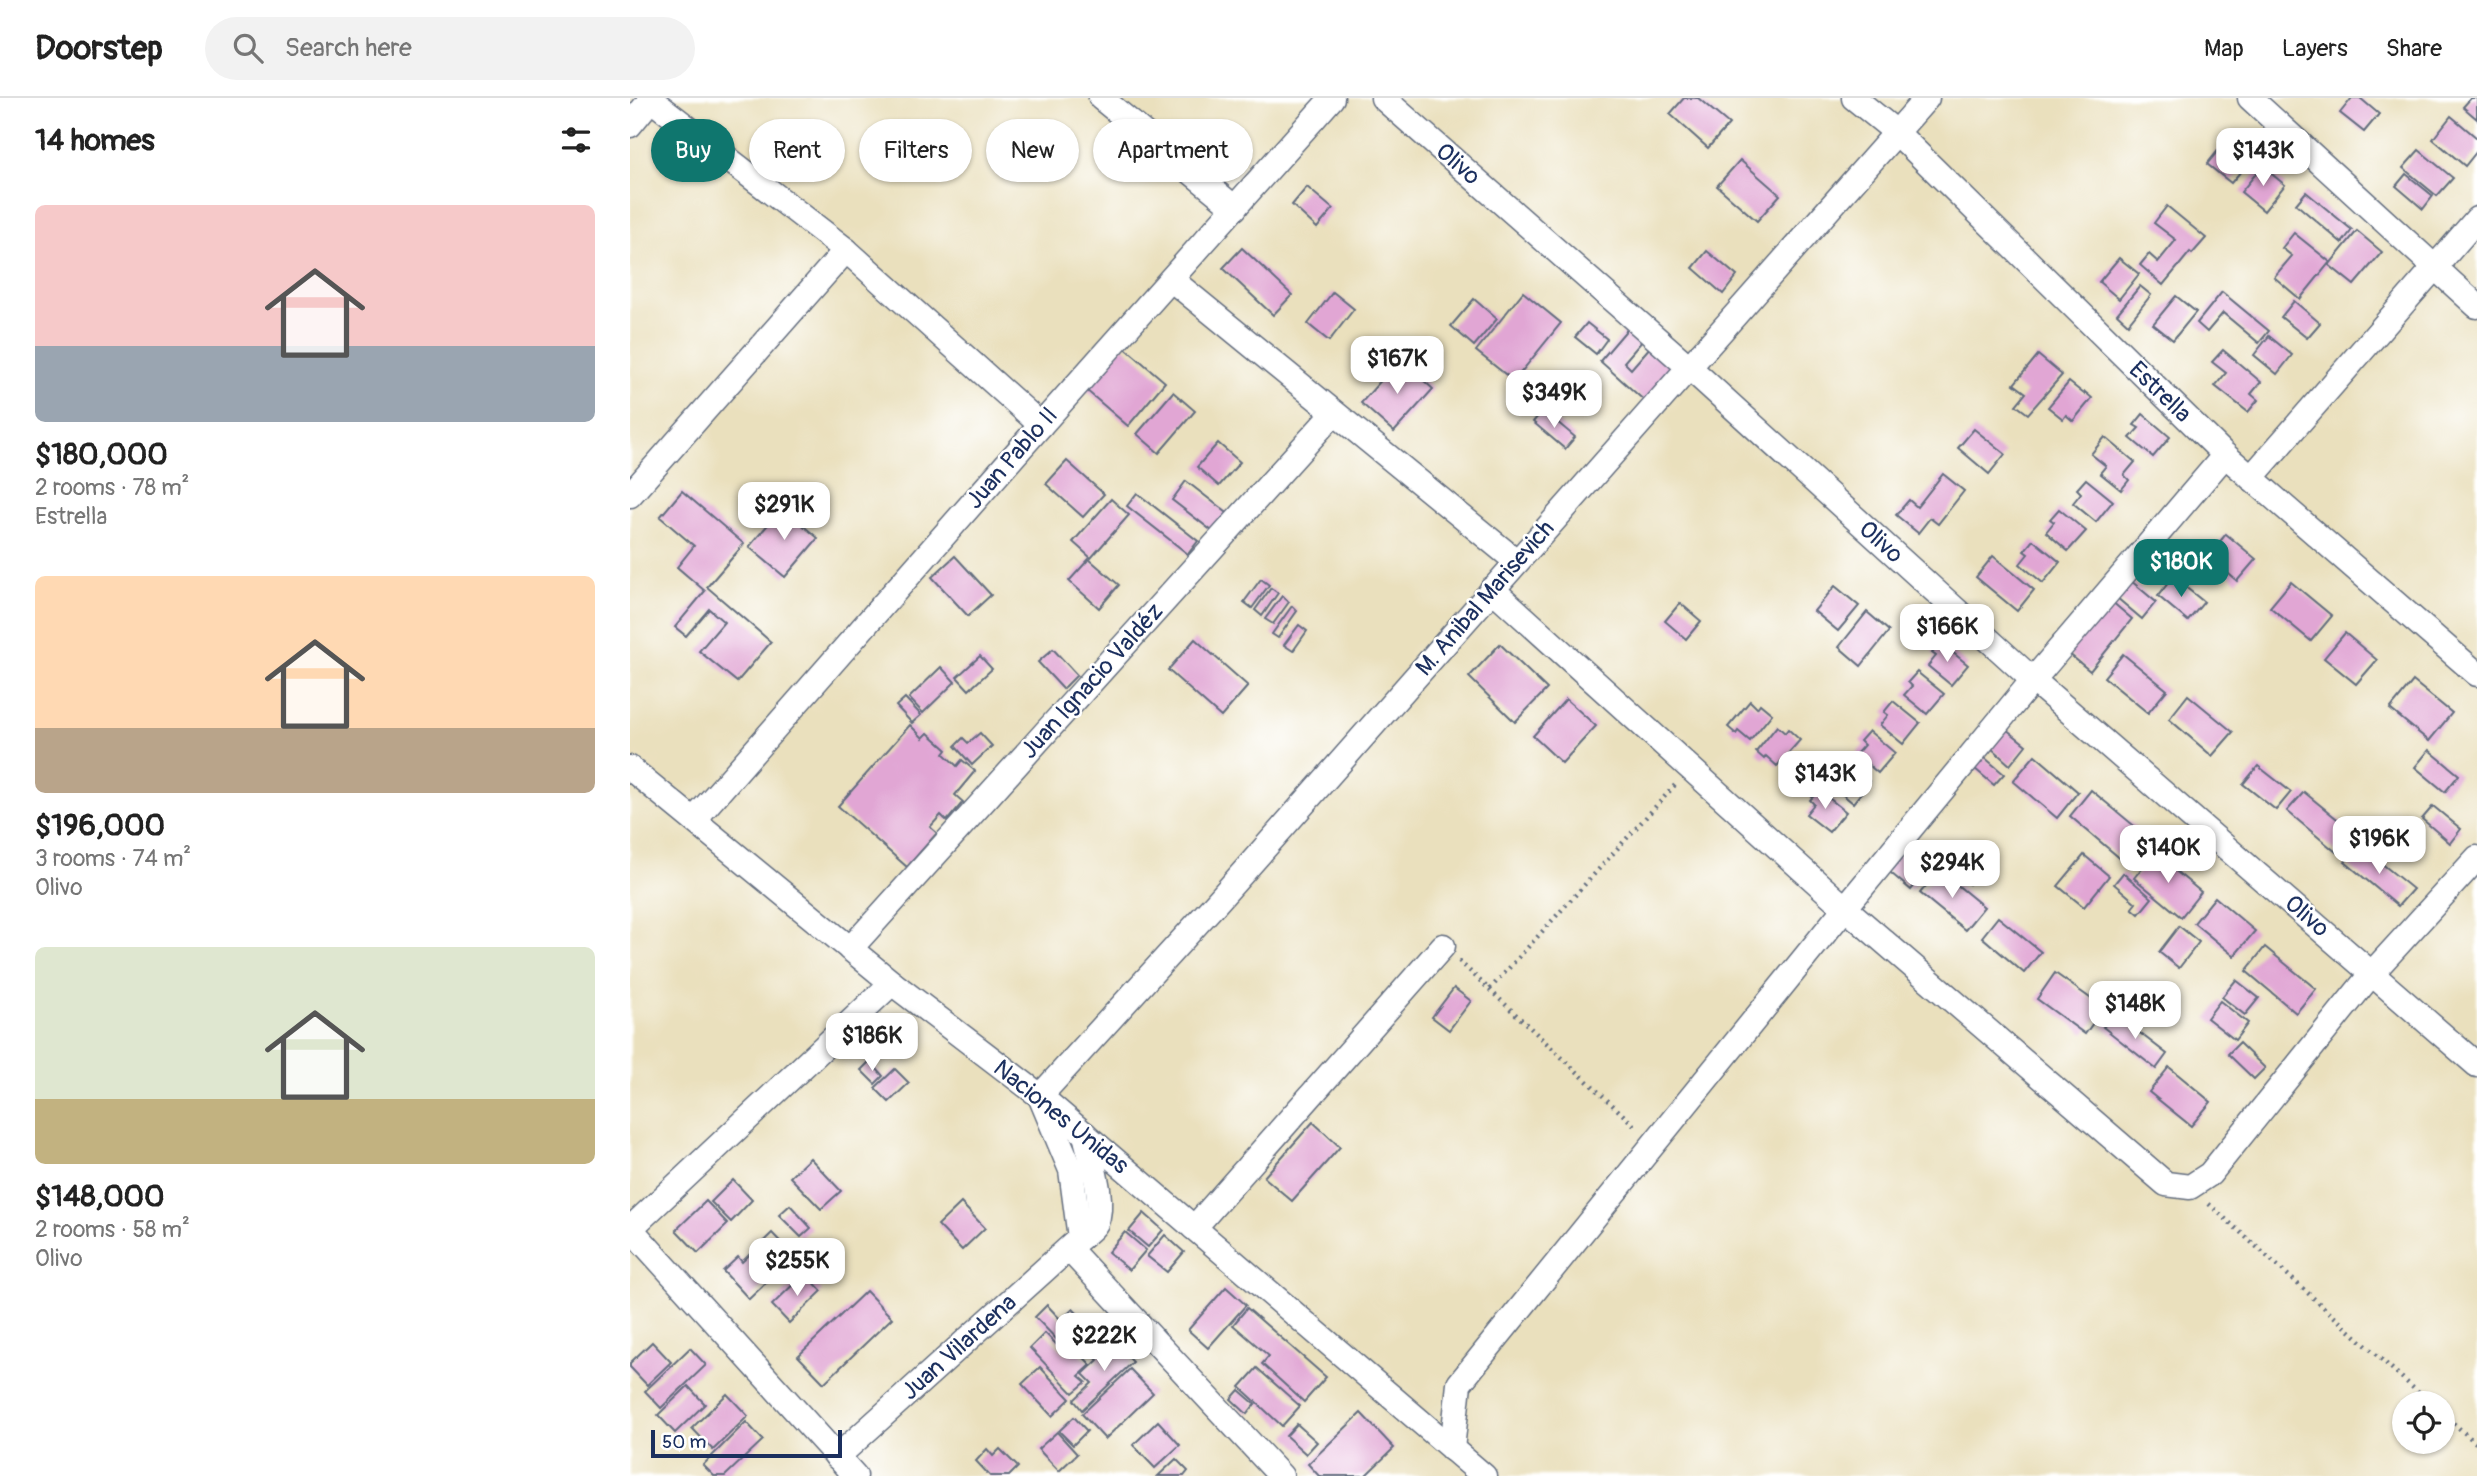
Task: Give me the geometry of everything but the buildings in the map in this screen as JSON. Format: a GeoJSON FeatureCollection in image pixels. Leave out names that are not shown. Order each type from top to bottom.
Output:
{"type":"FeatureCollection","features":[{"type":"Feature","properties":{"kind":"street"},"geometry":{"type":"LineString","coordinates":[[1101,98],[1235,208]]}},
{"type":"Feature","properties":{"kind":"street","name":"Juan Pablo II"},"geometry":{"type":"LineString","coordinates":[[694,820],[1332,98]]}},
{"type":"Feature","properties":{"kind":"street","name":"Olivo"},"geometry":{"type":"LineString","coordinates":[[1383,98],[1690,368],[2033,680],[2477,1065]]}},
{"type":"Feature","properties":{"kind":"street","name":"Estrella"},"geometry":{"type":"LineString","coordinates":[[1854,98],[1896,132],[2225,455],[2477,674]]}},
{"type":"Feature","properties":{"kind":"street","name":"M. Anibal Marisevich"},"geometry":{"type":"LineString","coordinates":[[1040,1096],[1216,902],[1927,98]]}},
{"type":"Feature","properties":{"kind":"street"},"geometry":{"type":"LineString","coordinates":[[2250,98],[2477,306]]}},
{"type":"Feature","properties":{"kind":"street"},"geometry":{"type":"LineString","coordinates":[[630,125],[651,99],[846,250],[1041,425]]}},
{"type":"Feature","properties":{"kind":"street"},"geometry":{"type":"LineString","coordinates":[[2251,478],[2477,219]]}},
{"type":"Feature","properties":{"kind":"street"},"geometry":{"type":"LineString","coordinates":[[630,495],[846,250]]}},
{"type":"Feature","properties":{"kind":"street"},"geometry":{"type":"LineString","coordinates":[[1172,280],[1516,561]]}},
{"type":"Feature","properties":{"kind":"street","name":"Juan Ignacio Valdéz"},"geometry":{"type":"LineString","coordinates":[[850,949],[1334,413]]}},
{"type":"Feature","properties":{"kind":"street"},"geometry":{"type":"LineString","coordinates":[[1452,1449],[1459,1384],[1844,908],[2033,680],[2225,455]]}},
{"type":"Feature","properties":{"kind":"street"},"geometry":{"type":"LineString","coordinates":[[1492,589],[1844,908],[2166,1184],[2190,1187],[2210,1174],[2372,973],[2477,858]]}},
{"type":"Feature","properties":{"kind":"street","name":"Naciones Unidas"},"geometry":{"type":"LineString","coordinates":[[630,768],[892,983],[1040,1096],[1484,1476]]}},
{"type":"Feature","properties":{"kind":"street"},"geometry":{"type":"LineString","coordinates":[[1194,1228],[1443,946]]}},
{"type":"Feature","properties":{"kind":"street"},"geometry":{"type":"LineString","coordinates":[[855,1476],[630,1228],[892,983]]}},
{"type":"Feature","properties":{"kind":"street"},"geometry":{"type":"LineString","coordinates":[[1040,1096],[1071,1170],[1074,1243],[1281,1476]]}},
{"type":"Feature","properties":{"kind":"street","name":"Juan Vilardena"},"geometry":{"type":"LineString","coordinates":[[837,1457],[1095,1224],[1099,1208],[1098,1190],[1085,1134]]}},
{"type":"Feature","properties":{"kind":"path"},"geometry":{"type":"LineString","coordinates":[[1490,989],[1690,768]]}},
{"type":"Feature","properties":{"kind":"path"},"geometry":{"type":"LineString","coordinates":[[1443,946],[1654,1143]]}},
{"type":"Feature","properties":{"kind":"path"},"geometry":{"type":"LineString","coordinates":[[2190,1187],[2417,1391]]}},
{"type":"Feature","properties":{"kind":"path"},"geometry":{"type":"LineString","coordinates":[[2455,1425],[2477,1444]]}}]}
